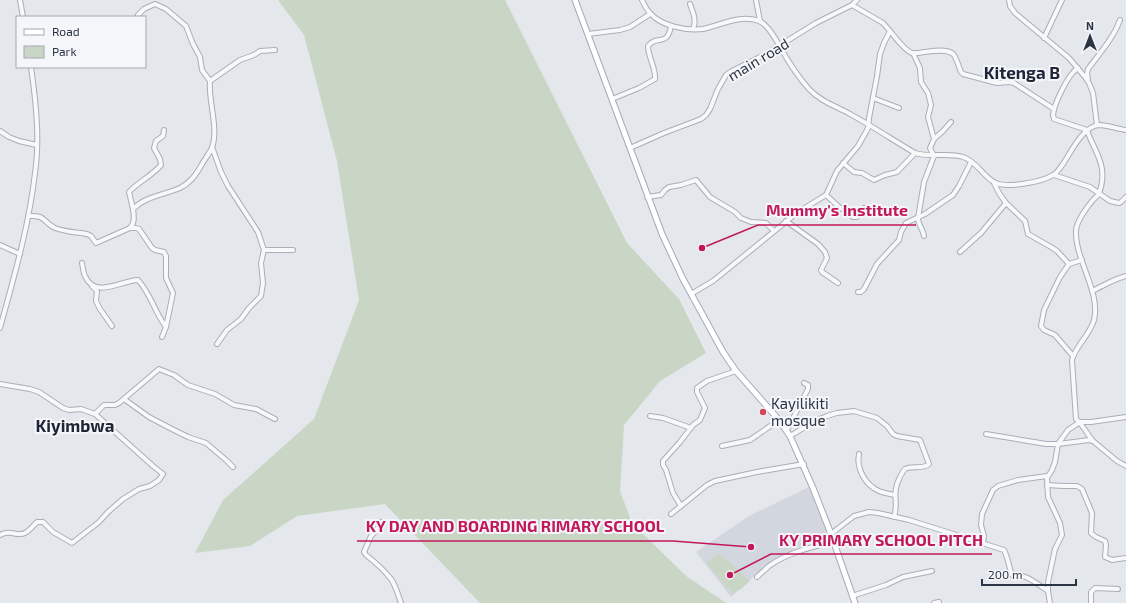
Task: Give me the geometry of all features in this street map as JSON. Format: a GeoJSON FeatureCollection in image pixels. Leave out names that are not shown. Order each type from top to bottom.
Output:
{"type":"FeatureCollection","features":[{"type":"Feature","properties":{"kind":"main road"},"geometry":{"type":"LineString","coordinates":[[575,0],[662,234],[691,294],[719,346],[736,371],[787,430],[804,464],[831,534],[855,603]]}},
{"type":"Feature","properties":{"kind":"street"},"geometry":{"type":"LineString","coordinates":[[20,0],[23,16]]}},
{"type":"Feature","properties":{"kind":"street"},"geometry":{"type":"LineString","coordinates":[[642,0],[650,14],[671,26],[693,29],[704,28],[736,19],[760,21]]}},
{"type":"Feature","properties":{"kind":"street"},"geometry":{"type":"LineString","coordinates":[[756,0],[760,21],[771,33],[801,78],[816,96],[868,124],[915,153],[934,156],[958,156],[968,159],[994,183],[999,194],[1006,203],[1025,221],[1026,230],[1029,235],[1057,251],[1069,264]]}},
{"type":"Feature","properties":{"kind":"street","name":"main road"},"geometry":{"type":"LineString","coordinates":[[630,148],[664,132],[693,122],[706,115],[710,109],[718,88],[726,75],[754,61],[807,29],[852,5],[857,0]]}},
{"type":"Feature","properties":{"kind":"street"},"geometry":{"type":"LineString","coordinates":[[1009,0],[1010,6],[1015,13],[1069,58],[1089,83]]}},
{"type":"Feature","properties":{"kind":"street"},"geometry":{"type":"LineString","coordinates":[[1044,38],[1062,0]]}},
{"type":"Feature","properties":{"kind":"street"},"geometry":{"type":"LineString","coordinates":[[133,209],[139,203],[188,184],[197,173],[212,147],[214,133],[209,90],[210,81],[202,70],[200,57],[186,26],[166,9],[155,4],[144,9],[138,15]]}},
{"type":"Feature","properties":{"kind":"street"},"geometry":{"type":"LineString","coordinates":[[690,4],[694,12],[695,24],[693,29]]}},
{"type":"Feature","properties":{"kind":"street"},"geometry":{"type":"LineString","coordinates":[[852,5],[883,23],[900,43],[913,53],[920,68],[921,82],[928,93],[931,105],[928,117],[934,139]]}},
{"type":"Feature","properties":{"kind":"street"},"geometry":{"type":"LineString","coordinates":[[588,34],[620,30],[635,24],[650,14]]}},
{"type":"Feature","properties":{"kind":"street"},"geometry":{"type":"LineString","coordinates":[[1097,125],[1093,92],[1087,74],[1088,69],[1112,37],[1120,20]]}},
{"type":"Feature","properties":{"kind":"street"},"geometry":{"type":"LineString","coordinates":[[612,99],[639,88],[655,79],[648,46],[650,43],[667,38],[670,34],[671,26]]}},
{"type":"Feature","properties":{"kind":"street"},"geometry":{"type":"LineString","coordinates":[[691,294],[713,281],[786,221],[810,204],[826,196],[837,171],[858,146],[866,132],[880,54],[890,31]]}},
{"type":"Feature","properties":{"kind":"street"},"geometry":{"type":"LineString","coordinates":[[210,81],[240,60],[260,51],[275,50]]}},
{"type":"Feature","properties":{"kind":"street"},"geometry":{"type":"LineString","coordinates":[[913,53],[933,51],[951,52],[963,74],[997,83],[1014,82],[1054,109]]}},
{"type":"Feature","properties":{"kind":"street"},"geometry":{"type":"LineString","coordinates":[[0,328],[29,216],[36,173],[36,116],[30,68]]}},
{"type":"Feature","properties":{"kind":"street"},"geometry":{"type":"LineString","coordinates":[[1078,68],[1071,74],[1056,101],[1053,115],[1054,118],[1087,130]]}},
{"type":"Feature","properties":{"kind":"street"},"geometry":{"type":"LineString","coordinates":[[873,98],[899,108]]}},
{"type":"Feature","properties":{"kind":"street"},"geometry":{"type":"LineString","coordinates":[[924,236],[922,227],[918,221],[918,217],[924,182],[934,156],[930,148],[934,139],[951,122]]}},
{"type":"Feature","properties":{"kind":"street"},"geometry":{"type":"LineString","coordinates":[[994,183],[1002,185],[1020,184],[1054,175],[1062,166],[1082,135],[1087,130],[1097,125],[1126,130]]}},
{"type":"Feature","properties":{"kind":"street"},"geometry":{"type":"LineString","coordinates":[[130,228],[133,225],[133,209],[129,192],[161,165],[160,159],[154,148],[156,141],[163,136],[164,130]]}},
{"type":"Feature","properties":{"kind":"street"},"geometry":{"type":"LineString","coordinates":[[1087,130],[1100,161],[1102,180],[1099,194],[1076,226],[1076,237],[1095,307],[1092,326],[1073,356],[1072,365],[1076,420],[1080,422],[1093,441],[1117,461],[1126,466]]}},
{"type":"Feature","properties":{"kind":"street"},"geometry":{"type":"LineString","coordinates":[[0,131],[8,137],[37,145]]}},
{"type":"Feature","properties":{"kind":"street"},"geometry":{"type":"LineString","coordinates":[[212,147],[228,186],[258,232],[264,250],[260,263],[263,283],[261,296],[241,319],[227,330],[217,344]]}},
{"type":"Feature","properties":{"kind":"street"},"geometry":{"type":"LineString","coordinates":[[843,163],[854,172],[862,173],[874,180],[885,174],[899,171],[915,153]]}},
{"type":"Feature","properties":{"kind":"street"},"geometry":{"type":"LineString","coordinates":[[858,292],[861,292],[864,289],[877,264],[899,240],[906,223],[926,214],[953,195],[972,162]]}},
{"type":"Feature","properties":{"kind":"street"},"geometry":{"type":"LineString","coordinates":[[1054,175],[1086,185],[1105,199],[1115,203],[1122,202],[1126,198]]}},
{"type":"Feature","properties":{"kind":"street"},"geometry":{"type":"LineString","coordinates":[[647,197],[661,195],[669,187],[696,180],[710,197],[735,212],[744,220],[766,224],[774,231]]}},
{"type":"Feature","properties":{"kind":"street"},"geometry":{"type":"LineString","coordinates":[[826,196],[853,217],[857,217],[864,208]]}},
{"type":"Feature","properties":{"kind":"street"},"geometry":{"type":"LineString","coordinates":[[960,252],[981,233],[1006,203]]}},
{"type":"Feature","properties":{"kind":"street"},"geometry":{"type":"LineString","coordinates":[[29,216],[38,215],[52,226],[59,229],[87,234],[91,236],[96,243],[130,228],[139,229],[152,248],[164,252],[166,256],[165,275],[173,296],[166,327],[162,337]]}},
{"type":"Feature","properties":{"kind":"street"},"geometry":{"type":"LineString","coordinates":[[786,221],[818,244],[825,252],[827,258],[821,270],[838,283]]}},
{"type":"Feature","properties":{"kind":"street"},"geometry":{"type":"LineString","coordinates":[[0,245],[20,254]]}},
{"type":"Feature","properties":{"kind":"street"},"geometry":{"type":"LineString","coordinates":[[264,250],[293,250]]}},
{"type":"Feature","properties":{"kind":"street"},"geometry":{"type":"LineString","coordinates":[[1073,356],[1055,335],[1044,330],[1041,326],[1044,310],[1060,277],[1069,264],[1082,260]]}},
{"type":"Feature","properties":{"kind":"street"},"geometry":{"type":"LineString","coordinates":[[82,263],[85,275],[90,284],[97,291],[96,301],[112,326]]}},
{"type":"Feature","properties":{"kind":"street"},"geometry":{"type":"LineString","coordinates":[[1092,292],[1118,278],[1126,276]]}},
{"type":"Feature","properties":{"kind":"street"},"geometry":{"type":"LineString","coordinates":[[90,284],[102,288],[132,280],[138,280],[149,294],[160,319],[166,327]]}},
{"type":"Feature","properties":{"kind":"street"},"geometry":{"type":"LineString","coordinates":[[94,414],[104,405],[115,405],[119,403],[159,369],[174,375],[188,385],[215,394],[234,405],[256,409],[275,419]]}},
{"type":"Feature","properties":{"kind":"street"},"geometry":{"type":"LineString","coordinates":[[680,506],[673,493],[663,462],[691,428],[700,420],[704,406],[697,392],[697,388],[707,381],[736,371]]}},
{"type":"Feature","properties":{"kind":"street"},"geometry":{"type":"LineString","coordinates":[[787,430],[808,388],[808,385],[804,383]]}},
{"type":"Feature","properties":{"kind":"street"},"geometry":{"type":"LineString","coordinates":[[0,384],[30,389],[39,392],[63,408],[69,410],[81,409],[94,414],[163,474],[159,480],[150,486],[139,489],[115,505],[99,522],[72,543],[53,532],[43,522],[37,522],[23,534],[7,532],[0,535]]}},
{"type":"Feature","properties":{"kind":"street"},"geometry":{"type":"LineString","coordinates":[[124,399],[168,427],[188,437],[206,443],[232,467]]}},
{"type":"Feature","properties":{"kind":"street"},"geometry":{"type":"LineString","coordinates":[[790,436],[817,420],[827,416],[854,411],[877,418],[897,436],[920,440],[929,464],[926,466],[905,469],[897,482],[895,495],[896,508],[894,517]]}},
{"type":"Feature","properties":{"kind":"street"},"geometry":{"type":"LineString","coordinates":[[650,416],[663,418],[691,428]]}},
{"type":"Feature","properties":{"kind":"street"},"geometry":{"type":"LineString","coordinates":[[1050,603],[1048,582],[1055,550],[1062,535],[1060,523],[1048,497],[1047,476],[1052,470],[1055,462],[1058,444],[1068,430],[1080,422],[1126,417]]}},
{"type":"Feature","properties":{"kind":"street"},"geometry":{"type":"LineString","coordinates":[[722,446],[750,440],[779,420]]}},
{"type":"Feature","properties":{"kind":"street"},"geometry":{"type":"LineString","coordinates":[[986,434],[1031,442],[1058,444],[1085,439],[1093,441]]}},
{"type":"Feature","properties":{"kind":"street"},"geometry":{"type":"LineString","coordinates":[[859,454],[858,463],[865,480],[880,492],[895,495]]}},
{"type":"Feature","properties":{"kind":"street"},"geometry":{"type":"LineString","coordinates":[[671,514],[707,485],[720,479],[804,464]]}},
{"type":"Feature","properties":{"kind":"street"},"geometry":{"type":"LineString","coordinates":[[983,543],[984,536],[981,525],[982,514],[993,490],[998,486],[1018,480],[1047,476]]}},
{"type":"Feature","properties":{"kind":"street"},"geometry":{"type":"LineString","coordinates":[[1047,484],[1077,486],[1082,489],[1092,513],[1091,533],[1105,541],[1106,558],[1112,560],[1126,558]]}},
{"type":"Feature","properties":{"kind":"street"},"geometry":{"type":"LineString","coordinates":[[831,534],[854,516],[869,512],[909,520],[1004,550],[1012,575],[1025,577],[1048,591]]}},
{"type":"Feature","properties":{"kind":"street"},"geometry":{"type":"LineString","coordinates":[[381,522],[364,552],[392,580],[401,603]]}},
{"type":"Feature","properties":{"kind":"street"},"geometry":{"type":"LineString","coordinates":[[757,577],[768,567],[801,550],[833,542]]}},
{"type":"Feature","properties":{"kind":"street"},"geometry":{"type":"LineString","coordinates":[[852,596],[903,578],[932,571]]}},
{"type":"Feature","properties":{"kind":"street"},"geometry":{"type":"LineString","coordinates":[[1091,603],[1091,592],[1095,588],[1118,589]]}},
{"type":"Feature","properties":{"kind":"shaded area"},"geometry":{"type":"Polygon","coordinates":[[[809,487],[827,532],[762,569],[731,597],[696,552],[749,516],[809,487]]]}},
{"type":"Feature","properties":{"kind":"green space"},"geometry":{"type":"Polygon","coordinates":[[[278,0],[505,0],[627,243],[679,299],[706,353],[660,381],[624,425],[620,491],[632,523],[686,576],[726,603],[480,603],[385,504],[297,516],[250,546],[195,553],[223,500],[314,419],[359,300],[337,161],[304,35],[278,0]]]}},
{"type":"Feature","properties":{"kind":"green space"},"geometry":{"type":"Polygon","coordinates":[[[719,553],[750,581],[741,589],[732,593],[706,562],[719,553]]]}},
{"type":"Feature","properties":{"kind":"place","name":"Mummy's Institute"},"geometry":{"type":"Point","coordinates":[702,248]}},
{"type":"Feature","properties":{"kind":"place","name":"Kayilikiti mosque"},"geometry":{"type":"Point","coordinates":[763,412]}},
{"type":"Feature","properties":{"kind":"place","name":"KY DAY AND BOARDING RIMARY SCHOOL"},"geometry":{"type":"Point","coordinates":[751,547]}},
{"type":"Feature","properties":{"kind":"place","name":"KY PRIMARY SCHOOL PITCH"},"geometry":{"type":"Point","coordinates":[730,575]}},
{"type":"Feature","properties":{"kind":"district","name":"Kitenga B"},"geometry":{"type":"Point","coordinates":[1022,72]}},
{"type":"Feature","properties":{"kind":"district","name":"Kiyimbwa"},"geometry":{"type":"Point","coordinates":[75,425]}}]}
